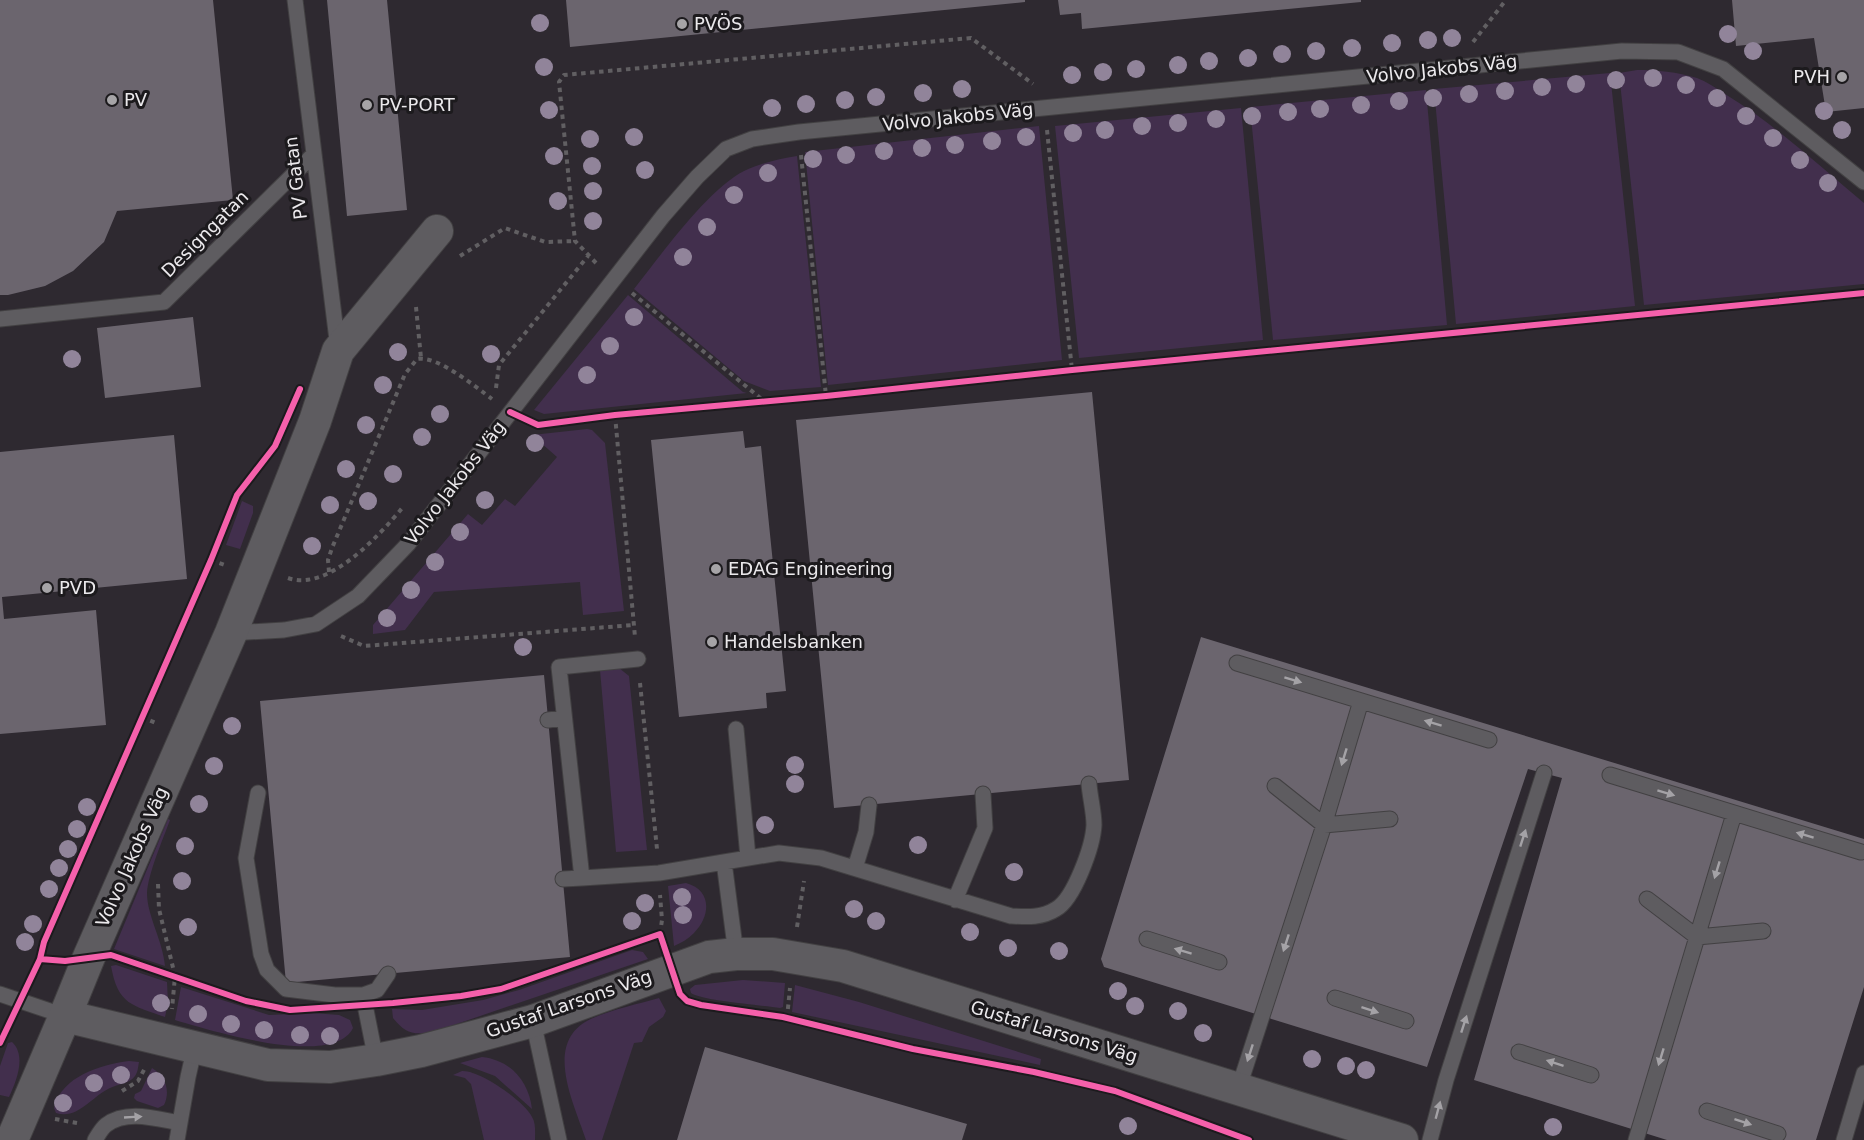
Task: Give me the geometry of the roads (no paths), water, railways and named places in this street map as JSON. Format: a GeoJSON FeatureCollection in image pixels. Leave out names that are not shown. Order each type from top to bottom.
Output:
{"type":"FeatureCollection","features":[{"type":"Feature","properties":{"kind":"street","name":"Volvo Jakobs Väg"},"geometry":{"type":"LineString","coordinates":[[65,1016],[93,946],[231,633],[315,421],[338,351],[437,231]]}},
{"type":"Feature","properties":{"kind":"street","name":"Gustaf Larsons Väg"},"geometry":{"type":"LineString","coordinates":[[65,1016],[268,1065],[330,1067],[421,1051],[533,1021],[699,960],[736,954],[773,954],[843,966],[1402,1140]]}},
{"type":"Feature","properties":{"kind":"street"},"geometry":{"type":"LineString","coordinates":[[12,1140],[65,1016]]}},
{"type":"Feature","properties":{"kind":"lane","name":"PV Gatan"},"geometry":{"type":"LineString","coordinates":[[296,0],[338,351]]}},
{"type":"Feature","properties":{"kind":"lane","name":"Volvo Jakobs Väg"},"geometry":{"type":"LineString","coordinates":[[231,633],[284,630],[316,624],[358,596],[409,543],[614,278],[696,177],[726,149],[752,139],[799,132],[1622,51],[1678,52],[1723,69],[1864,182]]}},
{"type":"Feature","properties":{"kind":"lane","name":"Designgatan"},"geometry":{"type":"LineString","coordinates":[[0,319],[164,302],[313,155]]}},
{"type":"Feature","properties":{"kind":"lane"},"geometry":{"type":"LineString","coordinates":[[582,878],[559,667],[638,659]]}},
{"type":"Feature","properties":{"kind":"lane"},"geometry":{"type":"LineString","coordinates":[[1237,663],[1489,740]]}},
{"type":"Feature","properties":{"kind":"lane"},"geometry":{"type":"LineString","coordinates":[[1238,1090],[1324,825],[1361,701]]}},
{"type":"Feature","properties":{"kind":"lane"},"geometry":{"type":"LineString","coordinates":[[548,720],[564,718]]}},
{"type":"Feature","properties":{"kind":"lane"},"geometry":{"type":"LineString","coordinates":[[736,729],[748,857]]}},
{"type":"Feature","properties":{"kind":"lane"},"geometry":{"type":"LineString","coordinates":[[1430,1140],[1446,1080],[1544,774]]}},
{"type":"Feature","properties":{"kind":"lane"},"geometry":{"type":"LineString","coordinates":[[1610,775],[1861,852]]}},
{"type":"Feature","properties":{"kind":"lane"},"geometry":{"type":"LineString","coordinates":[[563,879],[659,873],[779,853],[821,858],[1011,916],[1034,917],[1056,910],[1066,901],[1086,858],[1094,827],[1089,784]]}},
{"type":"Feature","properties":{"kind":"lane"},"geometry":{"type":"LineString","coordinates":[[1275,786],[1324,825],[1390,819]]}},
{"type":"Feature","properties":{"kind":"lane"},"geometry":{"type":"LineString","coordinates":[[258,793],[246,858],[261,954],[267,970],[286,989],[335,995],[363,995],[377,990],[388,974]]}},
{"type":"Feature","properties":{"kind":"lane"},"geometry":{"type":"LineString","coordinates":[[956,900],[985,828],[983,794]]}},
{"type":"Feature","properties":{"kind":"lane"},"geometry":{"type":"LineString","coordinates":[[855,868],[866,832],[869,805]]}},
{"type":"Feature","properties":{"kind":"lane"},"geometry":{"type":"LineString","coordinates":[[1636,1140],[1734,814]]}},
{"type":"Feature","properties":{"kind":"lane"},"geometry":{"type":"LineString","coordinates":[[724,862],[736,954]]}},
{"type":"Feature","properties":{"kind":"lane"},"geometry":{"type":"LineString","coordinates":[[1647,899],[1696,937],[1763,931]]}},
{"type":"Feature","properties":{"kind":"lane"},"geometry":{"type":"LineString","coordinates":[[1147,939],[1219,962]]}},
{"type":"Feature","properties":{"kind":"lane"},"geometry":{"type":"LineString","coordinates":[[0,994],[65,1016]]}},
{"type":"Feature","properties":{"kind":"lane"},"geometry":{"type":"LineString","coordinates":[[363,995],[376,1060]]}},
{"type":"Feature","properties":{"kind":"lane"},"geometry":{"type":"LineString","coordinates":[[1335,998],[1406,1021]]}},
{"type":"Feature","properties":{"kind":"lane"},"geometry":{"type":"LineString","coordinates":[[533,1021],[559,1140]]}},
{"type":"Feature","properties":{"kind":"lane"},"geometry":{"type":"LineString","coordinates":[[177,1140],[195,1046]]}},
{"type":"Feature","properties":{"kind":"lane"},"geometry":{"type":"LineString","coordinates":[[1519,1052],[1591,1075]]}},
{"type":"Feature","properties":{"kind":"lane"},"geometry":{"type":"LineString","coordinates":[[1844,1140],[1864,1073]]}},
{"type":"Feature","properties":{"kind":"lane"},"geometry":{"type":"LineString","coordinates":[[1707,1111],[1778,1134]]}},
{"type":"Feature","properties":{"kind":"lane"},"geometry":{"type":"LineString","coordinates":[[95,1140],[106,1125],[124,1117],[144,1116],[180,1123]]}},
{"type":"Feature","properties":{"kind":"place","name":"PVÖS"},"geometry":{"type":"Point","coordinates":[682,24]}},
{"type":"Feature","properties":{"kind":"place","name":"PVH"},"geometry":{"type":"Point","coordinates":[1842,77]}},
{"type":"Feature","properties":{"kind":"place","name":"PV"},"geometry":{"type":"Point","coordinates":[112,100]}},
{"type":"Feature","properties":{"kind":"place","name":"PV-PORT"},"geometry":{"type":"Point","coordinates":[367,105]}},
{"type":"Feature","properties":{"kind":"place","name":"EDAG Engineering"},"geometry":{"type":"Point","coordinates":[716,569]}},
{"type":"Feature","properties":{"kind":"place","name":"PVD"},"geometry":{"type":"Point","coordinates":[47,588]}},
{"type":"Feature","properties":{"kind":"place","name":"Handelsbanken"},"geometry":{"type":"Point","coordinates":[712,642]}}]}
